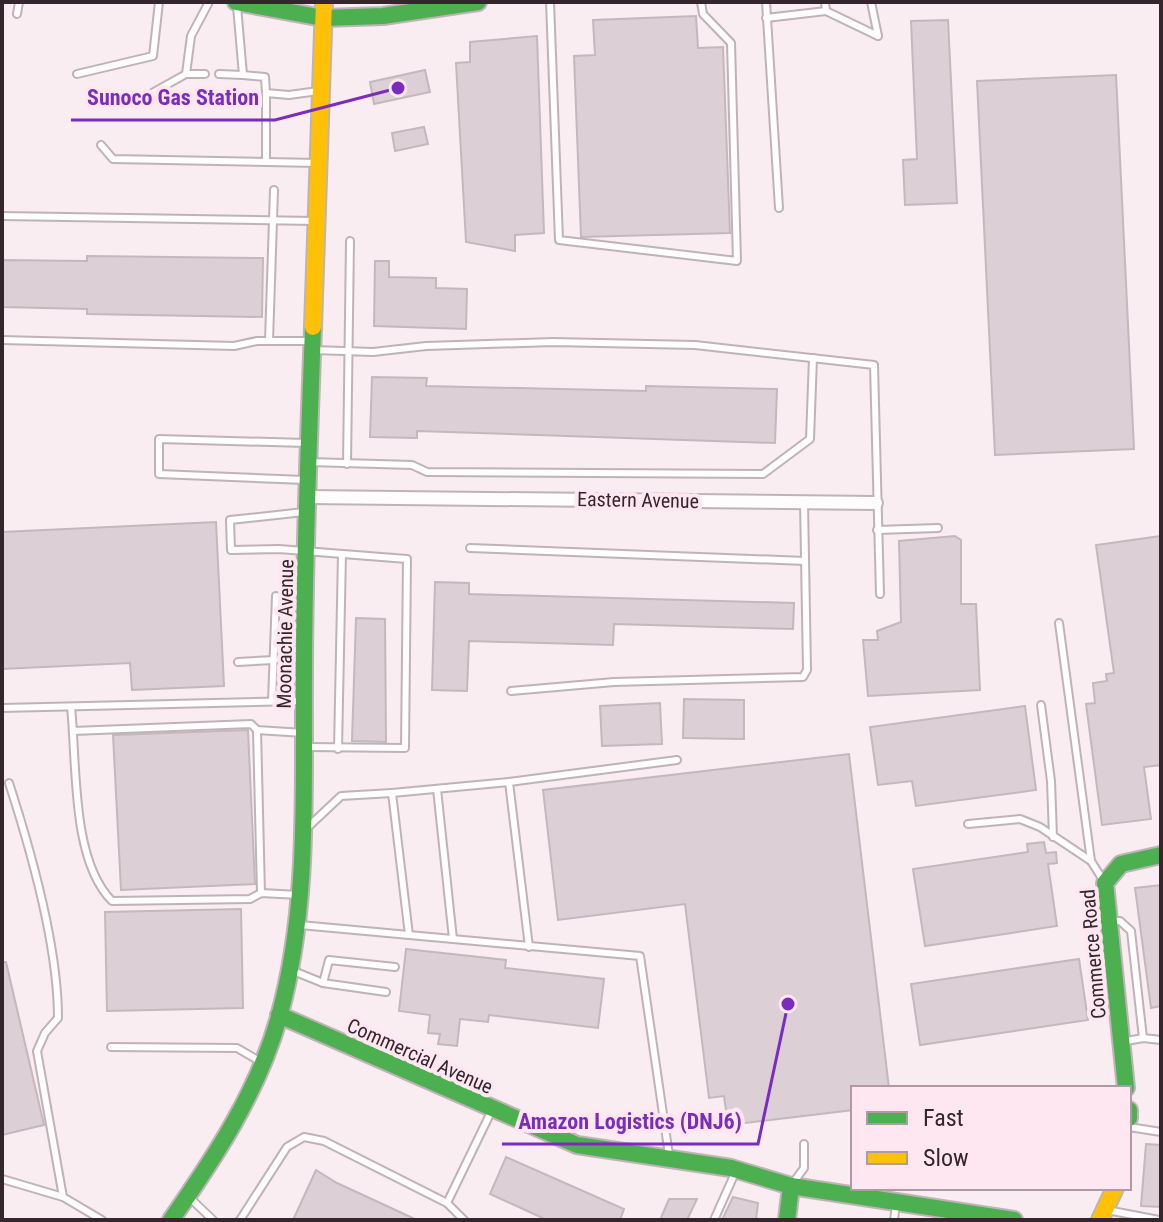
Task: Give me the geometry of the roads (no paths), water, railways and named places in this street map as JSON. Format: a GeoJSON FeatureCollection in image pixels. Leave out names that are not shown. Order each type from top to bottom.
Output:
{"type":"FeatureCollection","features":[{"type":"Feature","properties":{"kind":"main road"},"geometry":{"type":"LineString","coordinates":[[237,2],[383,16],[478,2]]}},
{"type":"Feature","properties":{"kind":"main road","name":"Moonachie Avenue"},"geometry":{"type":"LineString","coordinates":[[171,1220],[227,1138],[264,1063],[291,970],[300,925],[306,551],[324,10]]}},
{"type":"Feature","properties":{"kind":"main road","name":"Commerce Road"},"geometry":{"type":"LineString","coordinates":[[1126,1086],[1105,883],[1109,872],[1125,860],[1161,855]]}},
{"type":"Feature","properties":{"kind":"main road","name":"Commercial Avenue"},"geometry":{"type":"LineString","coordinates":[[279,1015],[577,1145],[736,1169],[791,1186],[1014,1220]]}},
{"type":"Feature","properties":{"kind":"main road"},"geometry":{"type":"LineString","coordinates":[[787,1220],[791,1186]]}},
{"type":"Feature","properties":{"kind":"main road"},"geometry":{"type":"LineString","coordinates":[[1102,1215],[1114,1190]]}},
{"type":"Feature","properties":{"kind":"street","name":"Eastern Avenue"},"geometry":{"type":"LineString","coordinates":[[308,496],[876,503]]}},
{"type":"Feature","properties":{"kind":"lane"},"geometry":{"type":"LineString","coordinates":[[17,14],[19,2]]}},
{"type":"Feature","properties":{"kind":"lane"},"geometry":{"type":"LineString","coordinates":[[77,74],[153,56],[159,2]]}},
{"type":"Feature","properties":{"kind":"lane"},"geometry":{"type":"LineString","coordinates":[[186,74],[191,36],[209,2]]}},
{"type":"Feature","properties":{"kind":"lane"},"geometry":{"type":"LineString","coordinates":[[237,2],[243,75]]}},
{"type":"Feature","properties":{"kind":"lane"},"geometry":{"type":"LineString","coordinates":[[550,2],[559,240],[737,261],[731,43],[703,14],[701,2]]}},
{"type":"Feature","properties":{"kind":"lane"},"geometry":{"type":"LineString","coordinates":[[766,2],[779,208]]}},
{"type":"Feature","properties":{"kind":"lane"},"geometry":{"type":"LineString","coordinates":[[825,2],[826,11]]}},
{"type":"Feature","properties":{"kind":"lane"},"geometry":{"type":"LineString","coordinates":[[766,18],[826,11],[878,36],[871,2]]}},
{"type":"Feature","properties":{"kind":"lane"},"geometry":{"type":"LineString","coordinates":[[152,93],[186,74],[205,74]]}},
{"type":"Feature","properties":{"kind":"lane"},"geometry":{"type":"LineString","coordinates":[[219,74],[265,77],[266,162]]}},
{"type":"Feature","properties":{"kind":"lane"},"geometry":{"type":"LineString","coordinates":[[266,93],[289,95],[321,90]]}},
{"type":"Feature","properties":{"kind":"lane"},"geometry":{"type":"LineString","coordinates":[[101,145],[113,159],[318,163]]}},
{"type":"Feature","properties":{"kind":"lane"},"geometry":{"type":"LineString","coordinates":[[269,341],[274,190]]}},
{"type":"Feature","properties":{"kind":"lane"},"geometry":{"type":"LineString","coordinates":[[2,216],[315,221]]}},
{"type":"Feature","properties":{"kind":"lane"},"geometry":{"type":"LineString","coordinates":[[347,464],[350,241]]}},
{"type":"Feature","properties":{"kind":"lane"},"geometry":{"type":"LineString","coordinates":[[2,340],[234,346],[269,341],[373,352],[426,346],[553,342],[695,345],[874,365],[880,594]]}},
{"type":"Feature","properties":{"kind":"lane"},"geometry":{"type":"LineString","coordinates":[[309,462],[412,465],[427,472],[763,474],[810,439],[813,358]]}},
{"type":"Feature","properties":{"kind":"lane"},"geometry":{"type":"LineString","coordinates":[[308,496],[159,474],[159,439],[310,443]]}},
{"type":"Feature","properties":{"kind":"lane"},"geometry":{"type":"LineString","coordinates":[[73,731],[251,724],[257,730],[338,749],[405,748],[407,559],[306,551],[231,550],[230,520],[308,496]]}},
{"type":"Feature","properties":{"kind":"lane"},"geometry":{"type":"LineString","coordinates":[[511,691],[614,682],[803,677],[807,670],[804,502]]}},
{"type":"Feature","properties":{"kind":"lane"},"geometry":{"type":"LineString","coordinates":[[877,530],[938,528]]}},
{"type":"Feature","properties":{"kind":"lane"},"geometry":{"type":"LineString","coordinates":[[470,548],[805,561]]}},
{"type":"Feature","properties":{"kind":"lane"},"geometry":{"type":"LineString","coordinates":[[338,749],[342,554]]}},
{"type":"Feature","properties":{"kind":"lane"},"geometry":{"type":"LineString","coordinates":[[272,701],[276,596]]}},
{"type":"Feature","properties":{"kind":"lane"},"geometry":{"type":"LineString","coordinates":[[1059,623],[1091,861],[1105,883]]}},
{"type":"Feature","properties":{"kind":"lane"},"geometry":{"type":"LineString","coordinates":[[238,662],[274,660]]}},
{"type":"Feature","properties":{"kind":"lane"},"geometry":{"type":"LineString","coordinates":[[2,708],[304,701]]}},
{"type":"Feature","properties":{"kind":"lane"},"geometry":{"type":"LineString","coordinates":[[1041,705],[1051,781],[1053,837]]}},
{"type":"Feature","properties":{"kind":"lane"},"geometry":{"type":"LineString","coordinates":[[71,707],[85,852],[97,886],[112,901],[250,899],[261,893],[300,895]]}},
{"type":"Feature","properties":{"kind":"lane"},"geometry":{"type":"LineString","coordinates":[[257,730],[261,893]]}},
{"type":"Feature","properties":{"kind":"lane"},"geometry":{"type":"LineString","coordinates":[[302,833],[341,796],[509,782],[677,760]]}},
{"type":"Feature","properties":{"kind":"lane"},"geometry":{"type":"LineString","coordinates":[[509,782],[529,947]]}},
{"type":"Feature","properties":{"kind":"lane"},"geometry":{"type":"LineString","coordinates":[[9,783],[29,848],[58,985],[58,1018],[45,1033],[37,1051],[63,1197]]}},
{"type":"Feature","properties":{"kind":"lane"},"geometry":{"type":"LineString","coordinates":[[437,789],[453,939]]}},
{"type":"Feature","properties":{"kind":"lane"},"geometry":{"type":"LineString","coordinates":[[392,793],[409,935]]}},
{"type":"Feature","properties":{"kind":"lane"},"geometry":{"type":"LineString","coordinates":[[968,824],[1020,819],[1091,861]]}},
{"type":"Feature","properties":{"kind":"lane"},"geometry":{"type":"LineString","coordinates":[[1107,921],[1120,921],[1131,931],[1143,1038]]}},
{"type":"Feature","properties":{"kind":"lane"},"geometry":{"type":"LineString","coordinates":[[300,925],[640,956],[669,1159]]}},
{"type":"Feature","properties":{"kind":"lane"},"geometry":{"type":"LineString","coordinates":[[323,983],[329,960],[395,967]]}},
{"type":"Feature","properties":{"kind":"lane"},"geometry":{"type":"LineString","coordinates":[[1113,970],[1135,967]]}},
{"type":"Feature","properties":{"kind":"lane"},"geometry":{"type":"LineString","coordinates":[[291,970],[323,983],[386,992]]}},
{"type":"Feature","properties":{"kind":"lane"},"geometry":{"type":"LineString","coordinates":[[1121,1042],[1143,1038],[1161,1040]]}},
{"type":"Feature","properties":{"kind":"lane"},"geometry":{"type":"LineString","coordinates":[[111,1047],[237,1048],[264,1063]]}},
{"type":"Feature","properties":{"kind":"lane"},"geometry":{"type":"LineString","coordinates":[[447,1203],[492,1110]]}},
{"type":"Feature","properties":{"kind":"lane"},"geometry":{"type":"LineString","coordinates":[[1131,1127],[1161,1132]]}},
{"type":"Feature","properties":{"kind":"lane"},"geometry":{"type":"LineString","coordinates":[[240,1220],[287,1147],[304,1137],[324,1141],[447,1203],[464,1220]]}},
{"type":"Feature","properties":{"kind":"lane"},"geometry":{"type":"LineString","coordinates":[[791,1186],[804,1168],[804,1144]]}},
{"type":"Feature","properties":{"kind":"lane"},"geometry":{"type":"LineString","coordinates":[[714,1220],[736,1169]]}},
{"type":"Feature","properties":{"kind":"lane"},"geometry":{"type":"LineString","coordinates":[[2,1179],[63,1197],[102,1220]]}},
{"type":"Feature","properties":{"kind":"lane"},"geometry":{"type":"LineString","coordinates":[[188,1196],[213,1220]]}},
{"type":"Feature","properties":{"kind":"lane"},"geometry":{"type":"LineString","coordinates":[[894,1220],[896,1202]]}},
{"type":"Feature","properties":{"kind":"lane"},"geometry":{"type":"LineString","coordinates":[[1102,1215],[1159,1220]]}},
{"type":"Feature","properties":{"kind":"place","name":"Sunoco Gas Station"},"geometry":{"type":"Point","coordinates":[398,88]}},
{"type":"Feature","properties":{"kind":"place","name":"Amazon Logistics (DNJ6)"},"geometry":{"type":"Point","coordinates":[788,1004]}}]}
